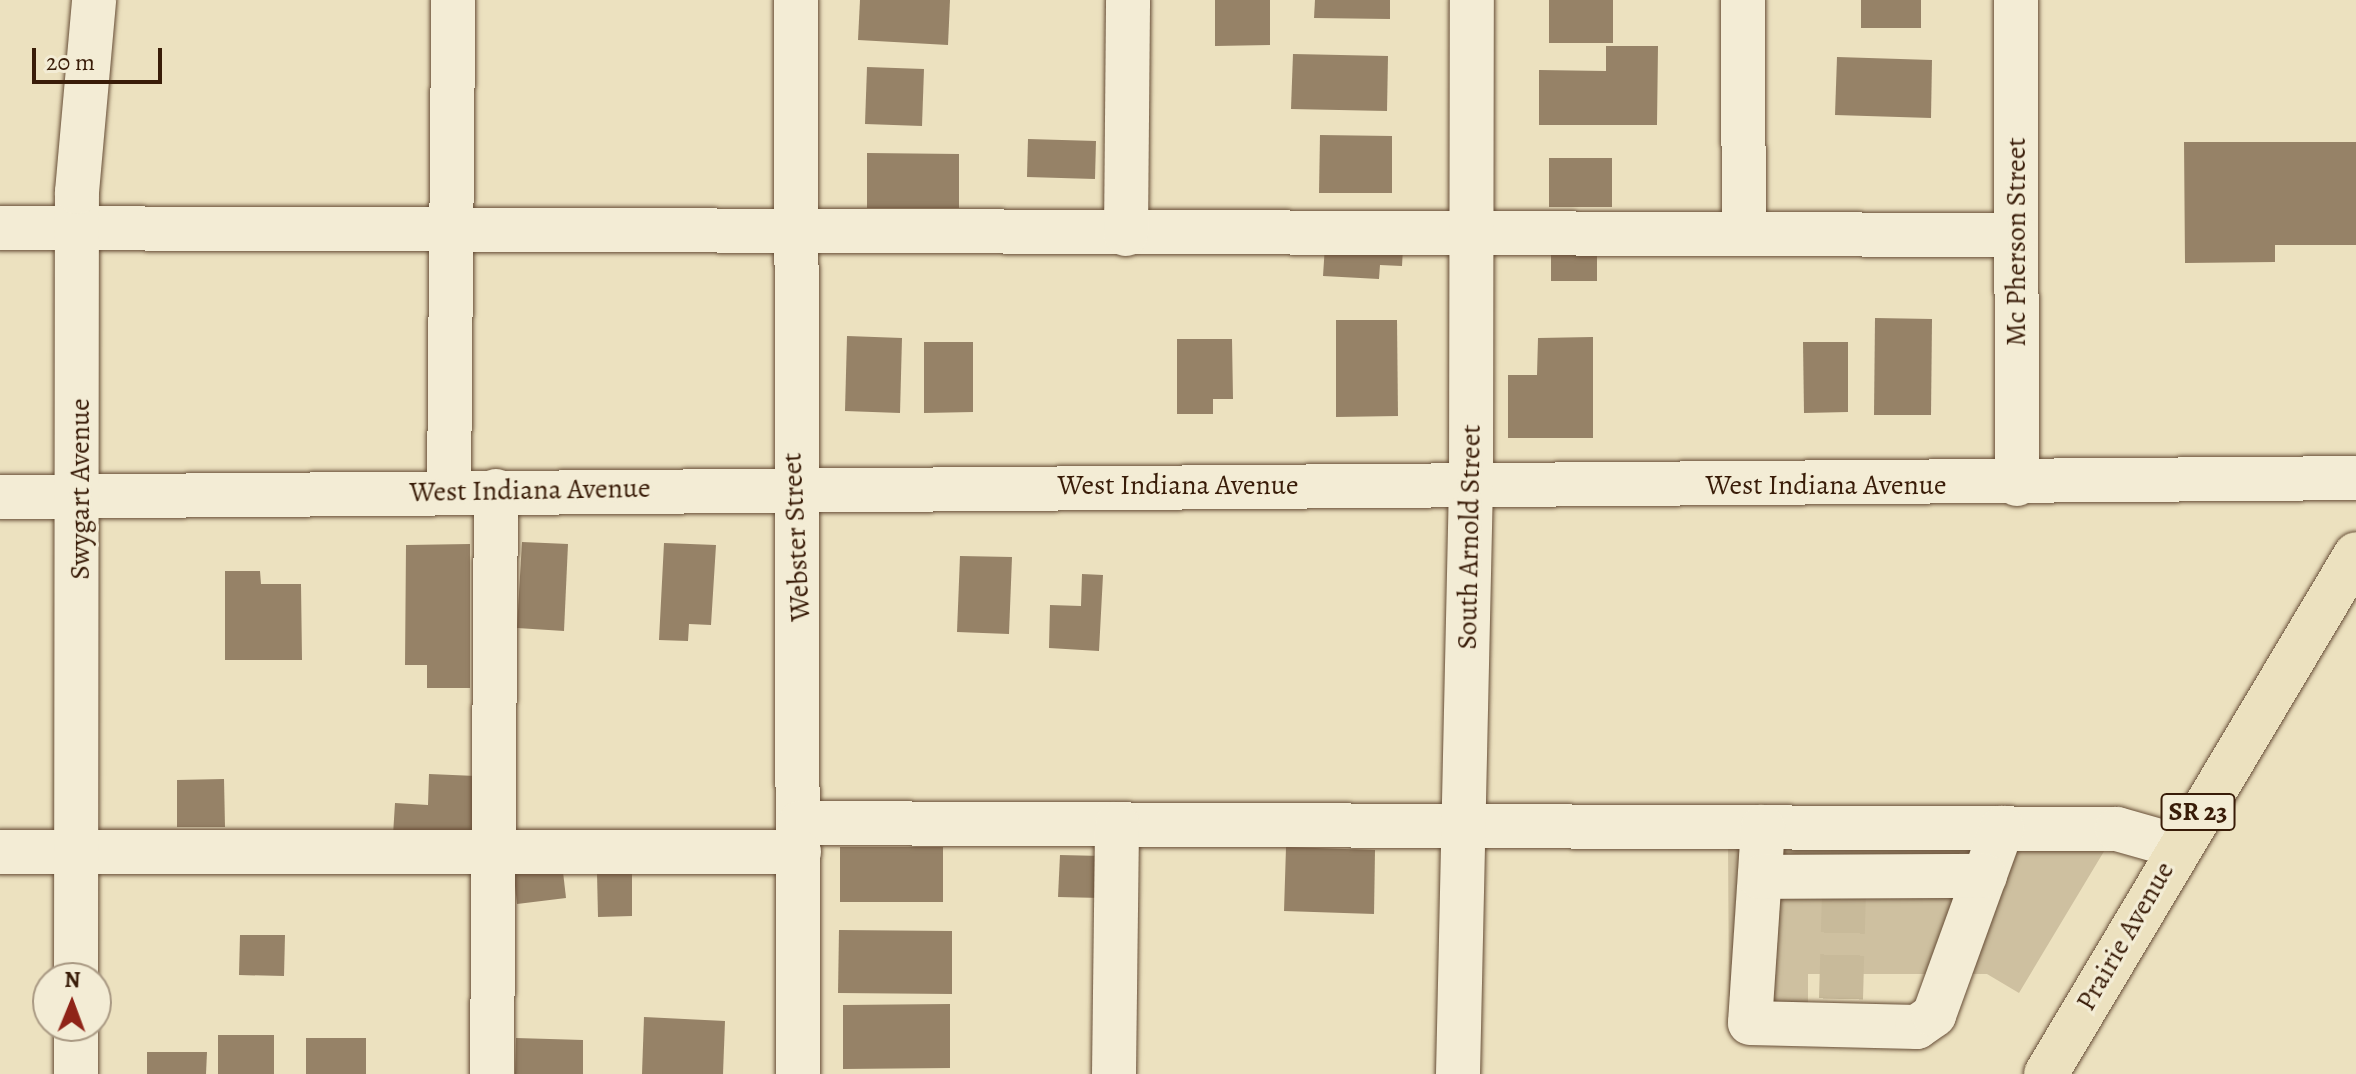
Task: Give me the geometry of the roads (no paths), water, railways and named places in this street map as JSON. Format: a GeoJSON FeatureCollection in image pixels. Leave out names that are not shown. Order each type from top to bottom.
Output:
{"type":"FeatureCollection","features":[{"type":"Feature","properties":{"kind":"main road","name":"Prairie Avenue"},"geometry":{"type":"LineString","coordinates":[[2046,1074],[2177,846],[2345,598],[2356,554]]}},
{"type":"Feature","properties":{"kind":"street","name":"Swygart Avenue"},"geometry":{"type":"LineString","coordinates":[[76,962],[81,497],[78,229],[94,0]]}},
{"type":"Feature","properties":{"kind":"street"},"geometry":{"type":"LineString","coordinates":[[449,491],[453,0]]}},
{"type":"Feature","properties":{"kind":"street","name":"Webster Street"},"geometry":{"type":"LineString","coordinates":[[796,0],[792,231],[797,486],[798,1074]]}},
{"type":"Feature","properties":{"kind":"street"},"geometry":{"type":"LineString","coordinates":[[1126,234],[1128,0]]}},
{"type":"Feature","properties":{"kind":"street","name":"South Arnold Street"},"geometry":{"type":"LineString","coordinates":[[1458,1074],[1471,485],[1472,0]]}},
{"type":"Feature","properties":{"kind":"street"},"geometry":{"type":"LineString","coordinates":[[1743,0],[1744,231]]}},
{"type":"Feature","properties":{"kind":"street","name":"Mc Pherson Street"},"geometry":{"type":"LineString","coordinates":[[2016,0],[2017,484]]}},
{"type":"Feature","properties":{"kind":"street"},"geometry":{"type":"LineString","coordinates":[[0,228],[1126,234],[1744,231],[2015,235]]}},
{"type":"Feature","properties":{"kind":"street","name":"West Indiana Avenue"},"geometry":{"type":"LineString","coordinates":[[0,497],[797,486],[2017,484],[2356,478]]}},
{"type":"Feature","properties":{"kind":"street"},"geometry":{"type":"LineString","coordinates":[[492,1074],[496,491]]}},
{"type":"Feature","properties":{"kind":"street"},"geometry":{"type":"LineString","coordinates":[[1114,1074],[1117,824]]}},
{"type":"Feature","properties":{"kind":"street"},"geometry":{"type":"LineString","coordinates":[[0,852],[494,854],[1117,824],[2117,829],[2177,846]]}},
{"type":"Feature","properties":{"kind":"street"},"geometry":{"type":"LineString","coordinates":[[1763,827],[1750,1023],[1841,1012],[1917,1027],[1934,1015],[2002,828]]}},
{"type":"Feature","properties":{"kind":"street"},"geometry":{"type":"LineString","coordinates":[[1760,877],[1844,884],[1985,876]]}},
{"type":"Feature","properties":{"kind":"street"},"geometry":{"type":"LineString","coordinates":[[76,1042],[76,1074]]}},
{"type":"Feature","properties":{"kind":"tunnel"},"geometry":{"type":"LineString","coordinates":[[1841,999],[1844,893]]}}]}
